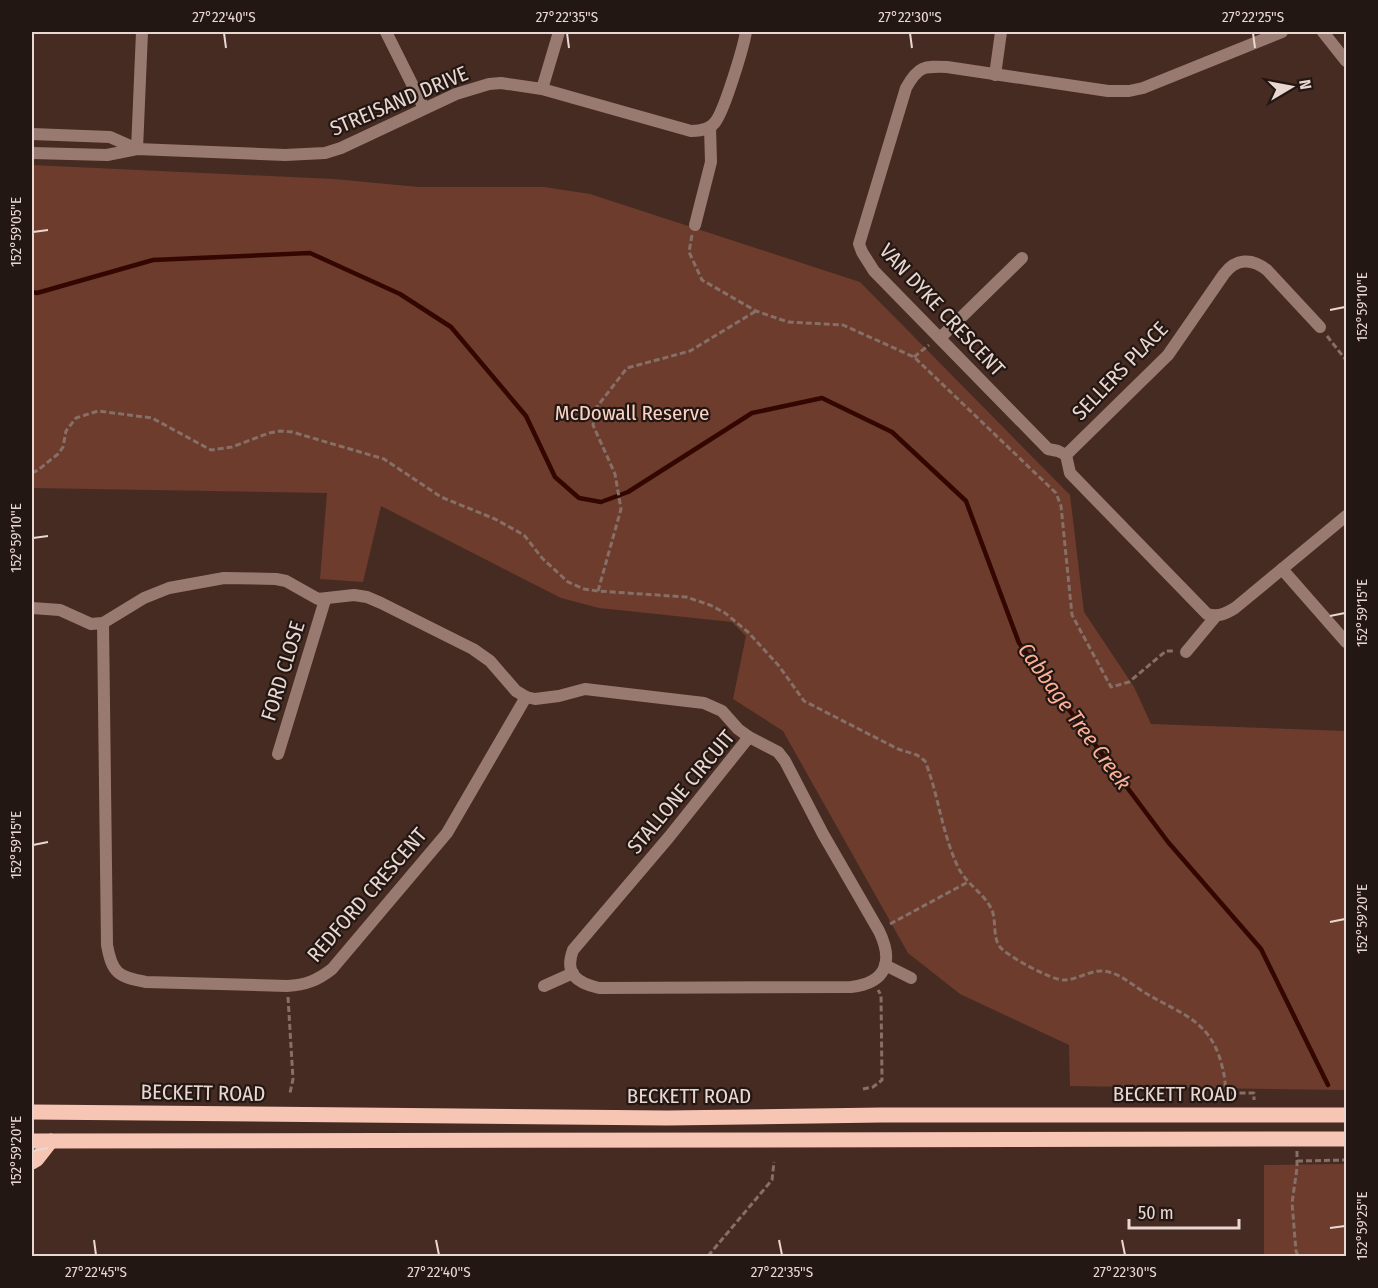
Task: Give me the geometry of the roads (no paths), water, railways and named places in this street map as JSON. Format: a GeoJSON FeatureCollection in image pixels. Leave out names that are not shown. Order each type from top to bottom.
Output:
{"type":"FeatureCollection","features":[{"type":"Feature","properties":{"kind":"main road","name":"BECKETT ROAD"},"geometry":{"type":"LineString","coordinates":[[32,1111],[655,1118],[882,1115],[1347,1115]]}},
{"type":"Feature","properties":{"kind":"main road","name":"BECKETT ROAD"},"geometry":{"type":"LineString","coordinates":[[32,1141],[1347,1138]]}},
{"type":"Feature","properties":{"kind":"main road"},"geometry":{"type":"LineString","coordinates":[[32,1162],[51,1141]]}},
{"type":"Feature","properties":{"kind":"street"},"geometry":{"type":"LineString","coordinates":[[137,149],[142,32]]}},
{"type":"Feature","properties":{"kind":"street"},"geometry":{"type":"LineString","coordinates":[[386,32],[424,108]]}},
{"type":"Feature","properties":{"kind":"street"},"geometry":{"type":"LineString","coordinates":[[542,89],[559,32]]}},
{"type":"Feature","properties":{"kind":"street"},"geometry":{"type":"LineString","coordinates":[[695,225],[711,162],[710,127],[716,122],[722,110],[746,32]]}},
{"type":"Feature","properties":{"kind":"street"},"geometry":{"type":"LineString","coordinates":[[995,75],[1001,32]]}},
{"type":"Feature","properties":{"kind":"street","name":"VAN DYKE CRESCENT"},"geometry":{"type":"LineString","coordinates":[[1066,455],[1048,449],[874,272],[862,252],[859,244],[906,88],[914,72],[931,66],[1108,91],[1130,91],[1143,88],[1282,32]]}},
{"type":"Feature","properties":{"kind":"street"},"geometry":{"type":"LineString","coordinates":[[1323,32],[1347,61]]}},
{"type":"Feature","properties":{"kind":"street","name":"STREISAND DRIVE"},"geometry":{"type":"LineString","coordinates":[[32,153],[107,155],[137,149],[285,155],[325,153],[341,148],[456,94],[489,84],[501,83],[542,89],[691,131],[710,127]]}},
{"type":"Feature","properties":{"kind":"street","name":"STREISAND DRIVE"},"geometry":{"type":"LineString","coordinates":[[32,134],[110,137],[137,149]]}},
{"type":"Feature","properties":{"kind":"street"},"geometry":{"type":"LineString","coordinates":[[940,338],[1022,258]]}},
{"type":"Feature","properties":{"kind":"street","name":"SELLERS PLACE"},"geometry":{"type":"LineString","coordinates":[[1066,455],[1168,355],[1230,266],[1251,261],[1259,263],[1320,327]]}},
{"type":"Feature","properties":{"kind":"street"},"geometry":{"type":"LineString","coordinates":[[1066,455],[1070,473],[1196,604],[1207,614],[1216,616],[1235,608],[1347,516]]}},
{"type":"Feature","properties":{"kind":"street"},"geometry":{"type":"LineString","coordinates":[[1282,569],[1347,642]]}},
{"type":"Feature","properties":{"kind":"street"},"geometry":{"type":"LineString","coordinates":[[32,608],[60,610],[91,624],[103,623],[144,598],[169,588],[224,578],[276,579],[286,581],[318,599],[354,595],[381,603],[473,649],[490,661],[516,691],[526,697],[535,699],[585,689],[704,703],[722,711],[748,737]]}},
{"type":"Feature","properties":{"kind":"street","name":"FORD CLOSE"},"geometry":{"type":"LineString","coordinates":[[278,754],[325,600]]}},
{"type":"Feature","properties":{"kind":"street"},"geometry":{"type":"LineString","coordinates":[[1186,652],[1216,616]]}},
{"type":"Feature","properties":{"kind":"street","name":"REDFORD CRESCENT"},"geometry":{"type":"LineString","coordinates":[[103,623],[107,945],[109,959],[115,971],[125,978],[146,982],[303,986],[319,980],[332,969],[447,833],[526,697]]}},
{"type":"Feature","properties":{"kind":"street","name":"STALLONE CIRCUIT"},"geometry":{"type":"LineString","coordinates":[[573,973],[570,960],[580,941],[669,837],[748,737],[778,752],[785,761],[823,834],[879,931],[886,950],[885,965]]}},
{"type":"Feature","properties":{"kind":"street"},"geometry":{"type":"LineString","coordinates":[[544,986],[573,973],[574,977],[584,985],[599,988],[851,987],[873,982],[881,975],[885,965],[910,978]]}},
{"type":"Feature","properties":{"kind":"waterway","name":"Cabbage Tree Creek"},"geometry":{"type":"LineString","coordinates":[[32,292],[37,293],[153,260],[310,253],[400,294],[451,327],[526,416],[555,477],[579,498],[601,502],[628,492],[752,413],[822,398],[892,432],[966,501],[1019,643],[1168,842],[1261,949],[1328,1085]]}},
{"type":"Feature","properties":{"kind":"park label","name":"McDowall Reserve"},"geometry":{"type":"Point","coordinates":[632,413]}}]}
